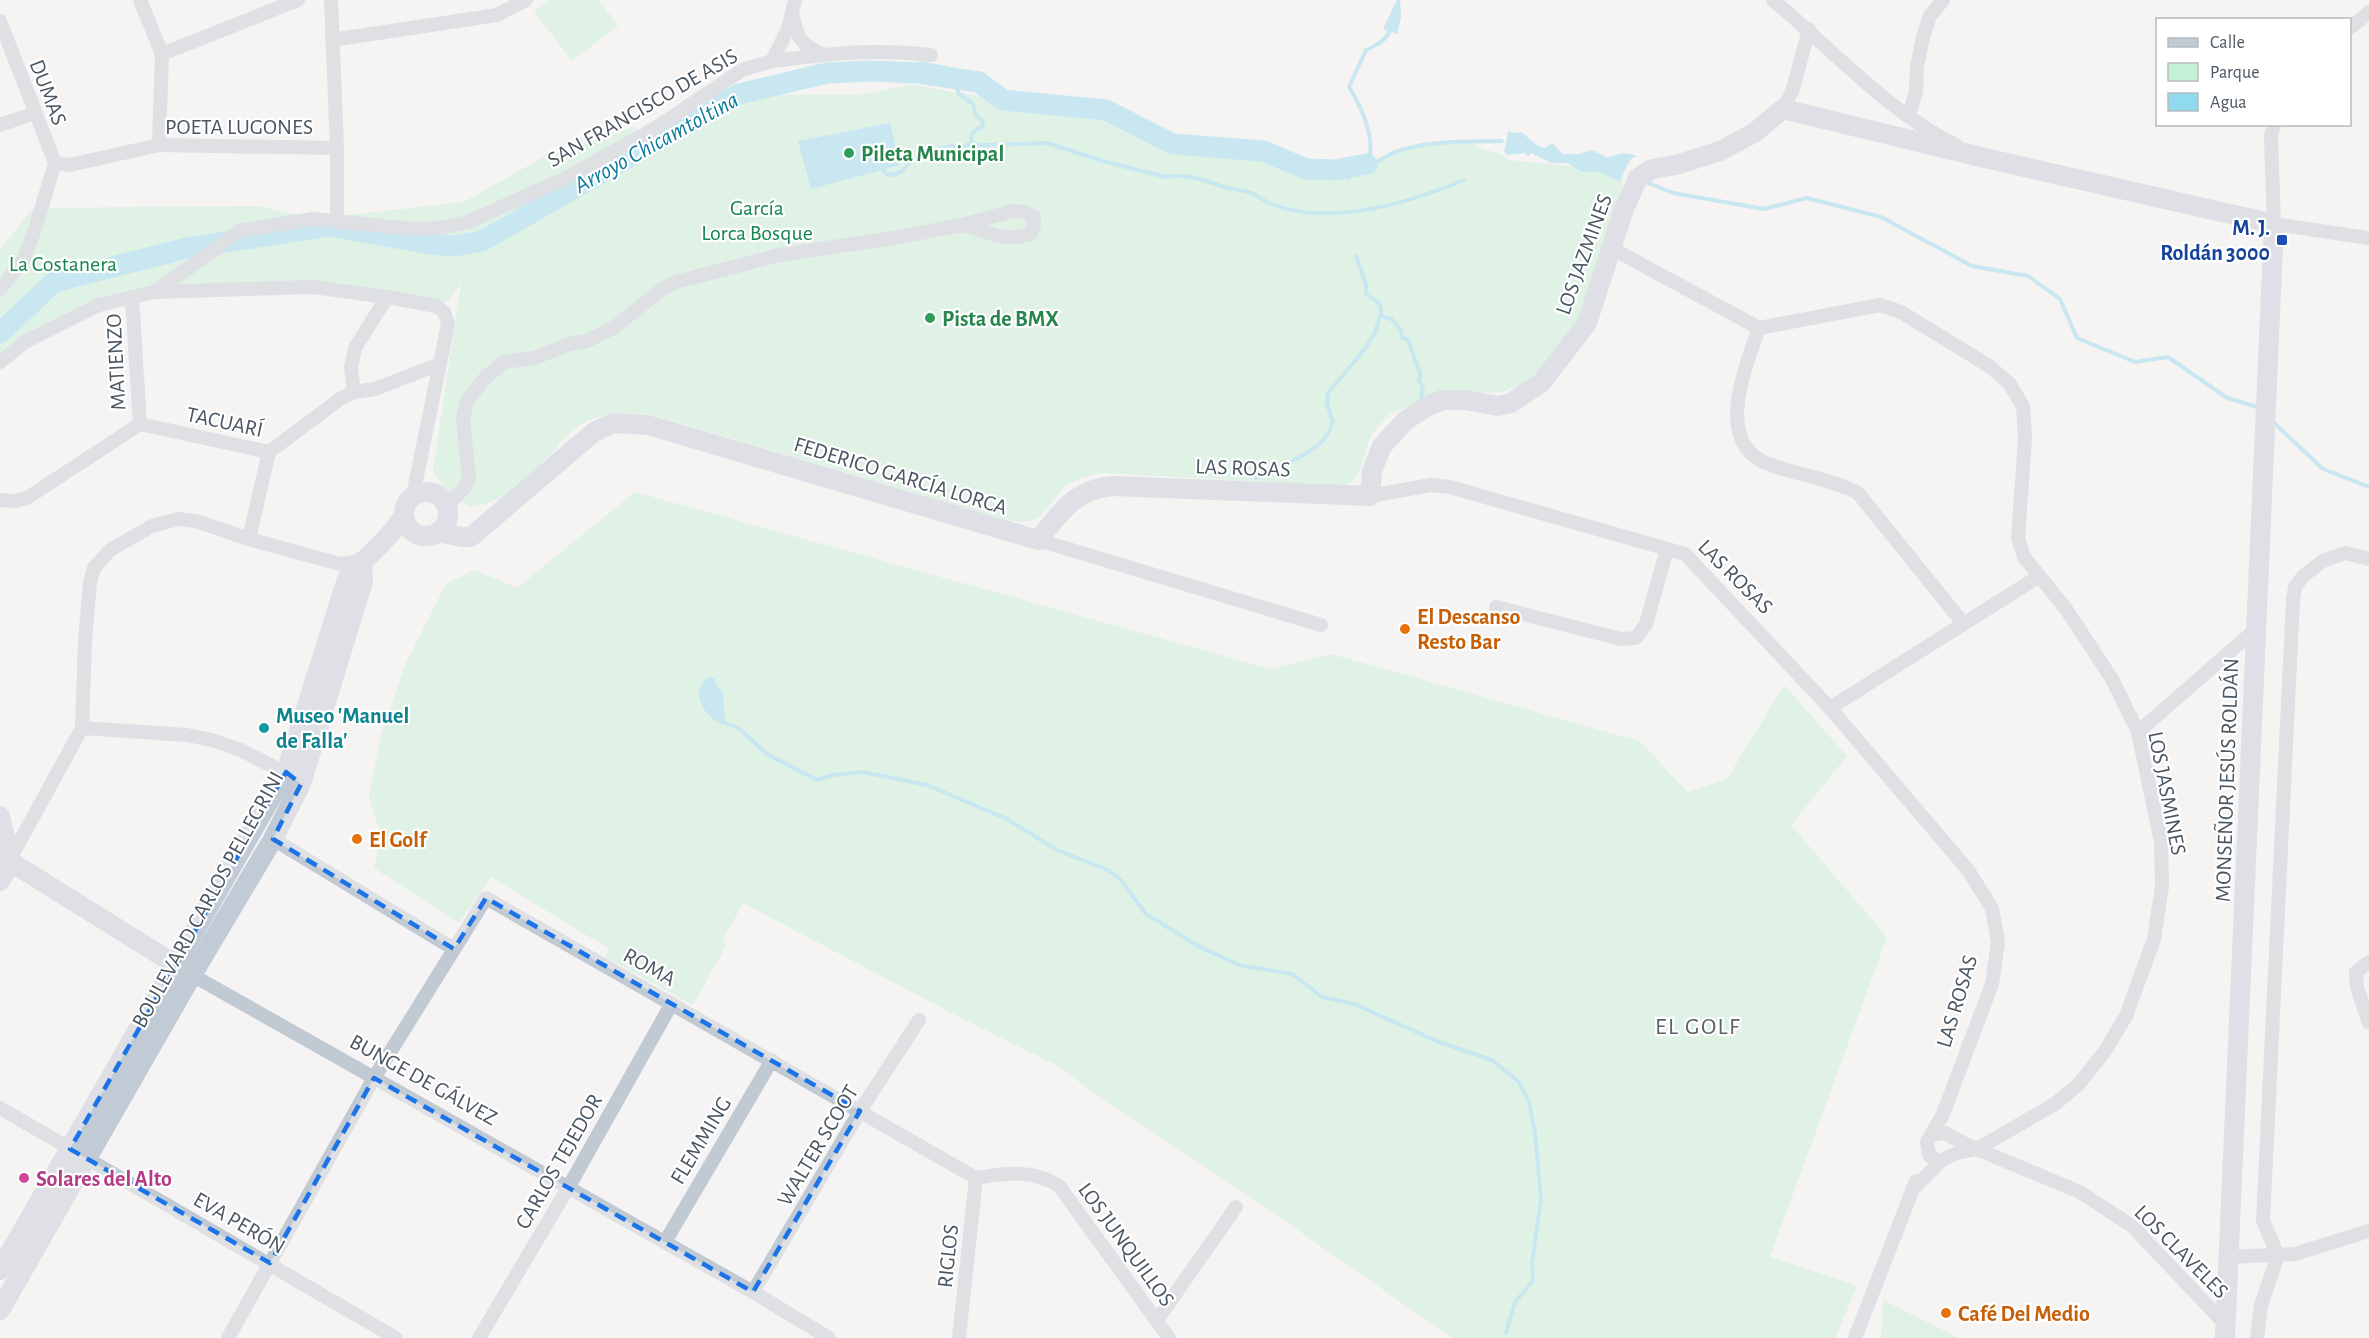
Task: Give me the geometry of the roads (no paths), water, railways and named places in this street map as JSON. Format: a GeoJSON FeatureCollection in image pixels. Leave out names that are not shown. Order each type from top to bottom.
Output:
{"type":"FeatureCollection","features":[{"type":"Feature","properties":{"kind":"street"},"geometry":{"type":"LineString","coordinates":[[140,0],[162,54],[159,145]]}},
{"type":"Feature","properties":{"kind":"street"},"geometry":{"type":"LineString","coordinates":[[162,54],[298,0]]}},
{"type":"Feature","properties":{"kind":"street"},"geometry":{"type":"LineString","coordinates":[[331,0],[337,148],[337,222]]}},
{"type":"Feature","properties":{"kind":"street"},"geometry":{"type":"LineString","coordinates":[[333,40],[488,17],[506,12],[526,0]]}},
{"type":"Feature","properties":{"kind":"street"},"geometry":{"type":"LineString","coordinates":[[1773,0],[1869,84],[1931,133],[1985,158]]}},
{"type":"Feature","properties":{"kind":"street"},"geometry":{"type":"LineString","coordinates":[[1909,115],[1916,91],[1917,67],[1923,37],[1930,16],[1943,0]]}},
{"type":"Feature","properties":{"kind":"street","name":"SAN FRANCISCO DE ASIS"},"geometry":{"type":"LineString","coordinates":[[794,7],[800,39],[823,55]]}},
{"type":"Feature","properties":{"kind":"street","name":"SAN FRANCISCO DE ASIS"},"geometry":{"type":"LineString","coordinates":[[154,292],[238,231],[313,219],[412,229],[439,228],[468,222],[568,177],[657,127],[742,70],[772,61],[788,29],[794,7]]}},
{"type":"Feature","properties":{"kind":"street"},"geometry":{"type":"LineString","coordinates":[[2351,26],[2369,12]]}},
{"type":"Feature","properties":{"kind":"street","name":"DUMAS"},"geometry":{"type":"LineString","coordinates":[[0,21],[55,163]]}},
{"type":"Feature","properties":{"kind":"street","name":"LOS JAZMINES"},"geometry":{"type":"LineString","coordinates":[[1370,496],[1372,471],[1382,446],[1405,421],[1424,408],[1442,400],[1465,400],[1498,406],[1511,403],[1542,381],[1587,323],[1624,209],[1638,178],[1652,169],[1676,165],[1720,151],[1754,133],[1783,109],[1793,89],[1809,30]]}},
{"type":"Feature","properties":{"kind":"street"},"geometry":{"type":"LineString","coordinates":[[772,61],[852,51],[894,51],[931,55]]}},
{"type":"Feature","properties":{"kind":"street"},"geometry":{"type":"LineString","coordinates":[[1783,109],[2274,224],[2369,238]]}},
{"type":"Feature","properties":{"kind":"street"},"geometry":{"type":"LineString","coordinates":[[0,125],[34,112]]}},
{"type":"Feature","properties":{"kind":"street"},"geometry":{"type":"LineString","coordinates":[[2274,126],[2271,136],[2274,224]]}},
{"type":"Feature","properties":{"kind":"street","name":"POETA LUGONES"},"geometry":{"type":"LineString","coordinates":[[55,163],[70,165],[159,145],[337,148]]}},
{"type":"Feature","properties":{"kind":"street"},"geometry":{"type":"LineString","coordinates":[[0,289],[23,261],[55,163]]}},
{"type":"Feature","properties":{"kind":"street"},"geometry":{"type":"LineString","coordinates":[[438,532],[444,527],[447,509],[465,487],[469,478],[463,417],[468,399],[504,362],[534,358],[570,344],[587,341],[613,328],[664,288],[676,282],[779,255],[894,238],[962,225],[1013,211],[1024,212],[1034,217],[1034,227],[1030,234],[1014,239],[1003,238],[984,230],[962,225]]}},
{"type":"Feature","properties":{"kind":"street","name":"MONSEÑOR JESÚS ROLDÁN"},"geometry":{"type":"LineString","coordinates":[[2226,1331],[2274,224]]}},
{"type":"Feature","properties":{"kind":"street"},"geometry":{"type":"LineString","coordinates":[[1611,248],[1759,328],[1738,402],[1736,424],[1752,457],[1858,493],[1963,623]]}},
{"type":"Feature","properties":{"kind":"street"},"geometry":{"type":"LineString","coordinates":[[0,362],[25,342],[99,304],[154,292],[313,287],[436,306],[444,312],[448,324],[413,495],[405,506],[404,515],[407,525],[416,533]]}},
{"type":"Feature","properties":{"kind":"street","name":"MATIENZO"},"geometry":{"type":"LineString","coordinates":[[132,297],[140,424]]}},
{"type":"Feature","properties":{"kind":"street"},"geometry":{"type":"LineString","coordinates":[[354,392],[351,368],[355,348],[387,297]]}},
{"type":"Feature","properties":{"kind":"street","name":"LOS JASMINES"},"geometry":{"type":"LineString","coordinates":[[1759,328],[1880,305],[1901,312],[1989,366],[2009,383],[2023,406],[2025,439],[2018,538],[2024,557],[2066,609],[2112,679],[2138,732],[2161,842],[2162,886],[2154,939],[2126,1016],[2105,1051],[2079,1084],[2055,1104],[1977,1149],[1946,1158]]}},
{"type":"Feature","properties":{"kind":"street","name":"TACUARÍ"},"geometry":{"type":"LineString","coordinates":[[140,424],[269,452],[340,399],[354,392],[375,389],[440,364]]}},
{"type":"Feature","properties":{"kind":"street","name":"FEDERICO GARCÍA LORCA"},"geometry":{"type":"LineString","coordinates":[[362,561],[416,533],[426,536],[438,532],[471,537],[594,432],[613,423],[632,423],[648,425],[1321,625]]}},
{"type":"Feature","properties":{"kind":"street"},"geometry":{"type":"LineString","coordinates":[[0,500],[15,501],[32,495],[140,424]]}},
{"type":"Feature","properties":{"kind":"street"},"geometry":{"type":"LineString","coordinates":[[249,538],[269,452]]}},
{"type":"Feature","properties":{"kind":"street","name":"LAS ROSAS"},"geometry":{"type":"LineString","coordinates":[[1038,540],[1069,503],[1098,487],[1370,496],[1431,485],[1450,487],[1685,554],[1830,708],[1968,870],[1992,908],[1998,942],[1992,984],[1943,1114],[1932,1135]]}},
{"type":"Feature","properties":{"kind":"street","name":"FEDERICO GARCÍA LORCA"},"geometry":{"type":"LineString","coordinates":[[413,495],[432,492],[444,500],[447,509],[462,525],[474,525],[494,519]]}},
{"type":"Feature","properties":{"kind":"street"},"geometry":{"type":"LineString","coordinates":[[0,881],[5,859],[82,728],[84,640],[90,583],[94,568],[110,550],[152,526],[178,519],[196,521],[340,564],[362,561],[386,539],[404,515]]}},
{"type":"Feature","properties":{"kind":"street"},"geometry":{"type":"LineString","coordinates":[[1496,607],[1621,639],[1636,638],[1646,624],[1667,549]]}},
{"type":"Feature","properties":{"kind":"street"},"geometry":{"type":"LineString","coordinates":[[2257,1338],[2261,1305],[2278,1255],[2264,1221],[2293,600],[2295,587],[2303,576],[2323,561],[2345,553],[2369,559]]}},
{"type":"Feature","properties":{"kind":"street","name":"BOULEVARD CARLOS PELLEGRINI"},"geometry":{"type":"LineString","coordinates":[[0,1270],[286,772],[347,579],[362,561]]}},
{"type":"Feature","properties":{"kind":"street","name":"BOULEVARD CARLOS PELLEGRINI"},"geometry":{"type":"LineString","coordinates":[[0,1310],[192,975],[273,839],[301,784],[363,581],[362,561]]}},
{"type":"Feature","properties":{"kind":"street"},"geometry":{"type":"LineString","coordinates":[[1830,708],[2038,577]]}},
{"type":"Feature","properties":{"kind":"street"},"geometry":{"type":"LineString","coordinates":[[2138,732],[2256,629]]}},
{"type":"Feature","properties":{"kind":"street"},"geometry":{"type":"LineString","coordinates":[[82,728],[187,735],[212,740],[240,750],[286,772],[301,784]]}},
{"type":"Feature","properties":{"kind":"street"},"geometry":{"type":"LineString","coordinates":[[0,816],[5,859]]}},
{"type":"Feature","properties":{"kind":"street"},"geometry":{"type":"LineString","coordinates":[[273,839],[454,949]]}},
{"type":"Feature","properties":{"kind":"street","name":"BUNGE DE GÁLVEZ"},"geometry":{"type":"LineString","coordinates":[[5,859],[192,975],[753,1292],[828,1338]]}},
{"type":"Feature","properties":{"kind":"street","name":"ROMA"},"geometry":{"type":"LineString","coordinates":[[228,1338],[374,1078],[486,898],[976,1178]]}},
{"type":"Feature","properties":{"kind":"street"},"geometry":{"type":"LineString","coordinates":[[2369,962],[2356,972],[2357,987],[2369,1023]]}},
{"type":"Feature","properties":{"kind":"street","name":"CARLOS TEJEDOR"},"geometry":{"type":"LineString","coordinates":[[479,1338],[568,1188],[672,1003]]}},
{"type":"Feature","properties":{"kind":"street","name":"WALTER SCOOT"},"geometry":{"type":"LineString","coordinates":[[753,1292],[860,1111],[919,1020]]}},
{"type":"Feature","properties":{"kind":"street","name":"FLEMMING"},"geometry":{"type":"LineString","coordinates":[[665,1242],[772,1060]]}},
{"type":"Feature","properties":{"kind":"street","name":"EVA PERÓN"},"geometry":{"type":"LineString","coordinates":[[0,1108],[396,1338]]}},
{"type":"Feature","properties":{"kind":"street"},"geometry":{"type":"LineString","coordinates":[[1914,1188],[1946,1158],[1954,1144],[1943,1114]]}},
{"type":"Feature","properties":{"kind":"street"},"geometry":{"type":"LineString","coordinates":[[1855,1338],[1914,1188],[1927,1150],[1927,1142],[1932,1135],[1941,1132],[1950,1136]]}},
{"type":"Feature","properties":{"kind":"street"},"geometry":{"type":"LineString","coordinates":[[1998,1158],[1996,1146],[2002,1134]]}},
{"type":"Feature","properties":{"kind":"street","name":"LOS CLAVELES"},"geometry":{"type":"LineString","coordinates":[[1950,1136],[2080,1192],[2132,1226],[2226,1331]]}},
{"type":"Feature","properties":{"kind":"street"},"geometry":{"type":"LineString","coordinates":[[1927,1150],[1933,1158],[1946,1158]]}},
{"type":"Feature","properties":{"kind":"street","name":"LOS JUNQUILLOS"},"geometry":{"type":"LineString","coordinates":[[976,1178],[1003,1174],[1039,1176],[1050,1179],[1060,1187],[1169,1338]]}},
{"type":"Feature","properties":{"kind":"street","name":"RIGLOS"},"geometry":{"type":"LineString","coordinates":[[959,1338],[976,1178]]}},
{"type":"Feature","properties":{"kind":"street"},"geometry":{"type":"LineString","coordinates":[[1157,1320],[1236,1207]]}},
{"type":"Feature","properties":{"kind":"street"},"geometry":{"type":"LineString","coordinates":[[2229,1257],[2295,1254],[2369,1231]]}},
{"type":"Feature","properties":{"kind":"water"},"geometry":{"type":"Polygon","coordinates":[[[1397,0],[1400,0],[1401,17],[1397,34],[1383,29],[1397,0]]]}},
{"type":"Feature","properties":{"kind":"water"},"geometry":{"type":"Polygon","coordinates":[[[919,61],[982,73],[976,89],[917,80],[919,61]]]}},
{"type":"Feature","properties":{"kind":"water","name":"Pileta Municipal"},"geometry":{"type":"Polygon","coordinates":[[[890,123],[900,165],[811,189],[798,141],[890,123]]]}},
{"type":"Feature","properties":{"kind":"water"},"geometry":{"type":"Polygon","coordinates":[[[1508,131],[1521,132],[1541,147],[1545,148],[1552,143],[1563,154],[1578,154],[1592,150],[1608,158],[1622,154],[1637,156],[1631,159],[1619,181],[1598,172],[1582,172],[1567,163],[1551,163],[1531,153],[1528,157],[1525,153],[1507,155],[1506,152],[1504,153],[1508,131]]]}},
{"type":"Feature","properties":{"kind":"water"},"geometry":{"type":"Polygon","coordinates":[[[711,677],[715,679],[717,687],[723,692],[727,725],[720,723],[706,712],[699,696],[703,682],[711,677]]]}},
{"type":"Feature","properties":{"kind":"waterway"},"geometry":{"type":"LineString","coordinates":[[1367,164],[1371,145],[1367,124],[1349,87],[1366,50],[1385,39],[1391,27]]}},
{"type":"Feature","properties":{"kind":"waterway","name":"Arroyo Chicamtoltina"},"geometry":{"type":"LineString","coordinates":[[0,333],[54,282],[187,248],[329,226],[430,244],[454,246],[482,241],[739,94],[827,73],[871,71],[918,73],[979,82],[1003,100],[1106,110],[1173,144],[1263,151],[1306,169],[1335,170],[1367,164]]}},
{"type":"Feature","properties":{"kind":"waterway"},"geometry":{"type":"LineString","coordinates":[[955,81],[959,94],[973,104],[976,115],[983,121],[982,126],[972,133],[971,145]]}},
{"type":"Feature","properties":{"kind":"waterway"},"geometry":{"type":"LineString","coordinates":[[1367,164],[1411,147],[1450,142],[1502,141]]}},
{"type":"Feature","properties":{"kind":"waterway"},"geometry":{"type":"LineString","coordinates":[[882,166],[886,174],[893,175],[902,171],[913,159],[929,151],[952,146],[1047,143],[1099,160],[1166,177],[1191,177],[1246,191],[1271,204],[1294,211],[1318,213],[1343,213],[1394,204],[1464,180]]}},
{"type":"Feature","properties":{"kind":"waterway","name":"Arroyo Chicamtoltina"},"geometry":{"type":"LineString","coordinates":[[1335,170],[1345,172],[1348,178]]}},
{"type":"Feature","properties":{"kind":"waterway"},"geometry":{"type":"LineString","coordinates":[[1646,182],[1673,193],[1764,209],[1807,198],[1881,217],[1972,266],[2028,276],[2060,299],[2077,338],[2135,362],[2168,357],[2227,398],[2260,410]]}},
{"type":"Feature","properties":{"kind":"waterway"},"geometry":{"type":"LineString","coordinates":[[1356,256],[1366,284],[1366,293],[1380,306],[1382,315],[1392,319],[1402,332],[1401,337],[1408,340],[1420,373],[1419,382],[1423,386],[1421,397]]}},
{"type":"Feature","properties":{"kind":"waterway"},"geometry":{"type":"LineString","coordinates":[[1256,478],[1305,454],[1327,435],[1333,421],[1327,404],[1328,393],[1364,350],[1375,333],[1380,315]]}},
{"type":"Feature","properties":{"kind":"waterway"},"geometry":{"type":"LineString","coordinates":[[2272,421],[2323,469],[2369,487]]}},
{"type":"Feature","properties":{"kind":"waterway"},"geometry":{"type":"LineString","coordinates":[[725,723],[738,728],[767,754],[817,780],[833,775],[863,772],[927,785],[1007,819],[1057,850],[1108,870],[1121,880],[1146,914],[1200,947],[1239,965],[1292,974],[1322,997],[1354,1004],[1439,1042],[1492,1060],[1519,1082],[1529,1102],[1535,1133],[1541,1199],[1532,1263],[1533,1281],[1515,1302],[1506,1333]]}},
{"type":"Feature","properties":{"kind":"place","name":"Pileta Municipal"},"geometry":{"type":"Point","coordinates":[849,153]}},
{"type":"Feature","properties":{"kind":"place","name":"M. J. Roldán 3000"},"geometry":{"type":"Point","coordinates":[2282,240]}},
{"type":"Feature","properties":{"kind":"place","name":"Pista de BMX"},"geometry":{"type":"Point","coordinates":[930,318]}},
{"type":"Feature","properties":{"kind":"place","name":"El Descanso Resto Bar"},"geometry":{"type":"Point","coordinates":[1405,629]}},
{"type":"Feature","properties":{"kind":"place","name":"Museo 'Manuel de Falla'"},"geometry":{"type":"Point","coordinates":[264,728]}},
{"type":"Feature","properties":{"kind":"place","name":"El Golf"},"geometry":{"type":"Point","coordinates":[357,839]}},
{"type":"Feature","properties":{"kind":"place","name":"Solares del Alto"},"geometry":{"type":"Point","coordinates":[24,1178]}},
{"type":"Feature","properties":{"kind":"place","name":"Café Del Medio"},"geometry":{"type":"Point","coordinates":[1946,1313]}},
{"type":"Feature","properties":{"kind":"district","name":"EL GOLF"},"geometry":{"type":"Point","coordinates":[1698,1026]}},
{"type":"Feature","properties":{"kind":"park label","name":"García Lorca Bosque"},"geometry":{"type":"Point","coordinates":[757,220]}},
{"type":"Feature","properties":{"kind":"park label","name":"La Costanera"},"geometry":{"type":"Point","coordinates":[63,263]}}]}
